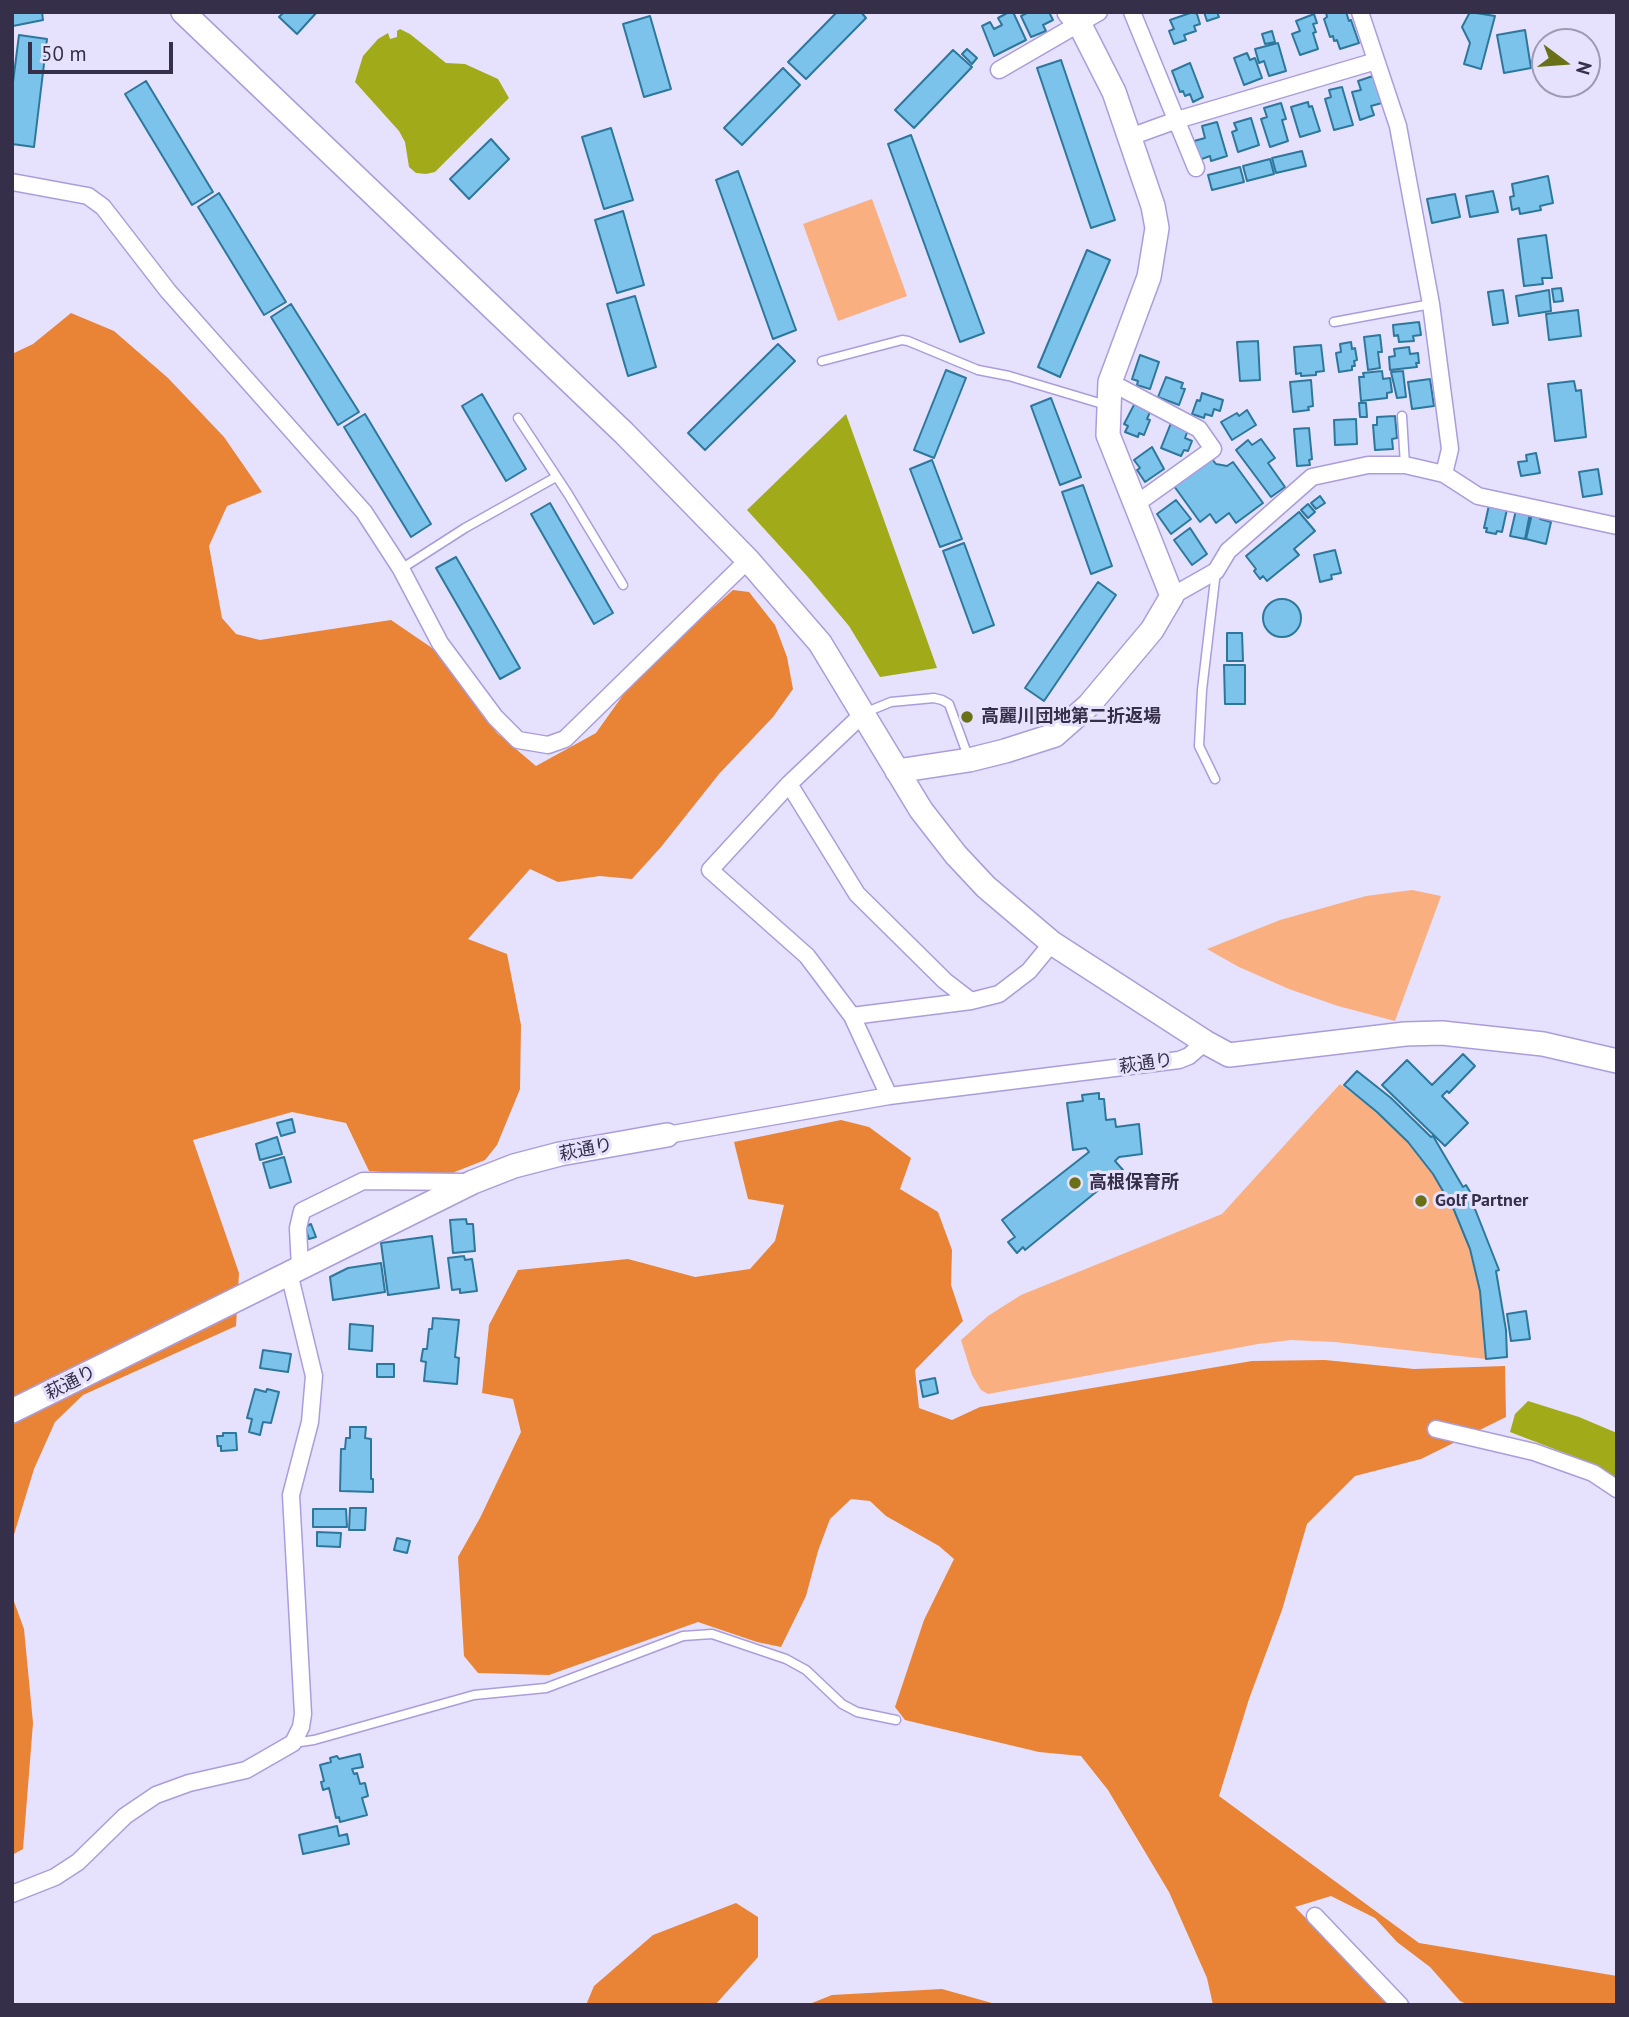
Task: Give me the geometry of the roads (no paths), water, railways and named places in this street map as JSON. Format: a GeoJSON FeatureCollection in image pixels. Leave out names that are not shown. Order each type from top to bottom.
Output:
{"type":"FeatureCollection","features":[{"type":"Feature","properties":{"kind":"street"},"geometry":{"type":"LineString","coordinates":[[183,12],[624,433],[748,560],[820,643],[921,810],[956,855],[986,887],[1052,943],[1229,1055],[1405,1034],[1442,1033],[1543,1044],[1617,1061]]}},
{"type":"Feature","properties":{"kind":"street"},"geometry":{"type":"LineString","coordinates":[[1132,12],[1196,168]]}},
{"type":"Feature","properties":{"kind":"street"},"geometry":{"type":"LineString","coordinates":[[1360,12],[1398,126],[1431,304],[1450,449],[1444,474]]}},
{"type":"Feature","properties":{"kind":"street"},"geometry":{"type":"LineString","coordinates":[[999,70],[1083,16],[1114,92],[1153,206],[1157,228],[1156,247],[1149,277],[1110,382],[1108,435],[1172,596]]}},
{"type":"Feature","properties":{"kind":"street"},"geometry":{"type":"LineString","coordinates":[[1130,137],[1177,120],[1376,61]]}},
{"type":"Feature","properties":{"kind":"street"},"geometry":{"type":"LineString","coordinates":[[12,181],[88,196],[103,207],[168,291],[363,512],[401,569],[440,643],[495,717],[518,740],[548,745],[565,739],[748,560]]}},
{"type":"Feature","properties":{"kind":"street"},"geometry":{"type":"LineString","coordinates":[[1110,382],[1199,429],[1213,449],[1136,504]]}},
{"type":"Feature","properties":{"kind":"street"},"geometry":{"type":"LineString","coordinates":[[897,771],[969,760],[1055,735],[1089,705],[1152,630],[1172,596],[1216,571],[1228,551],[1312,477],[1368,465],[1405,465],[1444,474],[1478,496],[1617,526]]}},
{"type":"Feature","properties":{"kind":"street"},"geometry":{"type":"LineString","coordinates":[[864,713],[789,783],[710,870],[807,956],[852,1016],[889,1096]]}},
{"type":"Feature","properties":{"kind":"street"},"geometry":{"type":"LineString","coordinates":[[789,783],[857,894],[945,981],[971,1002]]}},
{"type":"Feature","properties":{"kind":"street"},"geometry":{"type":"LineString","coordinates":[[852,1016],[971,1002],[999,995],[1029,971],[1052,943]]}},
{"type":"Feature","properties":{"kind":"street","name":"萩通り"},"geometry":{"type":"LineString","coordinates":[[12,1411],[473,1182],[514,1166],[560,1154],[889,1096],[1179,1060],[1189,1056],[1205,1042]]}},
{"type":"Feature","properties":{"kind":"street"},"geometry":{"type":"LineString","coordinates":[[12,1894],[55,1877],[78,1862],[125,1816],[156,1795],[189,1783],[246,1770],[293,1743],[301,1727],[303,1714],[291,1495],[310,1422],[314,1376],[294,1271],[302,1211],[362,1181],[473,1182]]}},
{"type":"Feature","properties":{"kind":"street"},"geometry":{"type":"LineString","coordinates":[[1436,1429],[1534,1452],[1593,1473],[1617,1489]]}},
{"type":"Feature","properties":{"kind":"street"},"geometry":{"type":"LineString","coordinates":[[1315,1916],[1400,2005]]}},
{"type":"Feature","properties":{"kind":"lane"},"geometry":{"type":"LineString","coordinates":[[1335,322],[1431,304]]}},
{"type":"Feature","properties":{"kind":"lane"},"geometry":{"type":"LineString","coordinates":[[822,361],[902,340],[978,370],[1009,376],[1109,406]]}},
{"type":"Feature","properties":{"kind":"lane"},"geometry":{"type":"LineString","coordinates":[[1402,416],[1405,465]]}},
{"type":"Feature","properties":{"kind":"lane"},"geometry":{"type":"LineString","coordinates":[[518,418],[624,585]]}},
{"type":"Feature","properties":{"kind":"lane"},"geometry":{"type":"LineString","coordinates":[[401,569],[465,528],[556,477]]}},
{"type":"Feature","properties":{"kind":"lane"},"geometry":{"type":"LineString","coordinates":[[1215,779],[1199,746],[1202,690],[1216,571]]}},
{"type":"Feature","properties":{"kind":"lane"},"geometry":{"type":"LineString","coordinates":[[864,713],[891,702],[934,698],[942,700],[949,704],[969,760]]}},
{"type":"Feature","properties":{"kind":"lane"},"geometry":{"type":"LineString","coordinates":[[293,1743],[314,1740],[474,1695],[546,1688],[683,1636],[712,1634],[806,1670],[842,1704],[858,1712],[896,1720]]}},
{"type":"Feature","properties":{"kind":"place","name":"高麗川団地第二折返場"},"geometry":{"type":"Point","coordinates":[967,717]}},
{"type":"Feature","properties":{"kind":"place","name":"高根保育所"},"geometry":{"type":"Point","coordinates":[1075,1183]}},
{"type":"Feature","properties":{"kind":"place","name":"Golf Partner"},"geometry":{"type":"Point","coordinates":[1421,1201]}}]}
